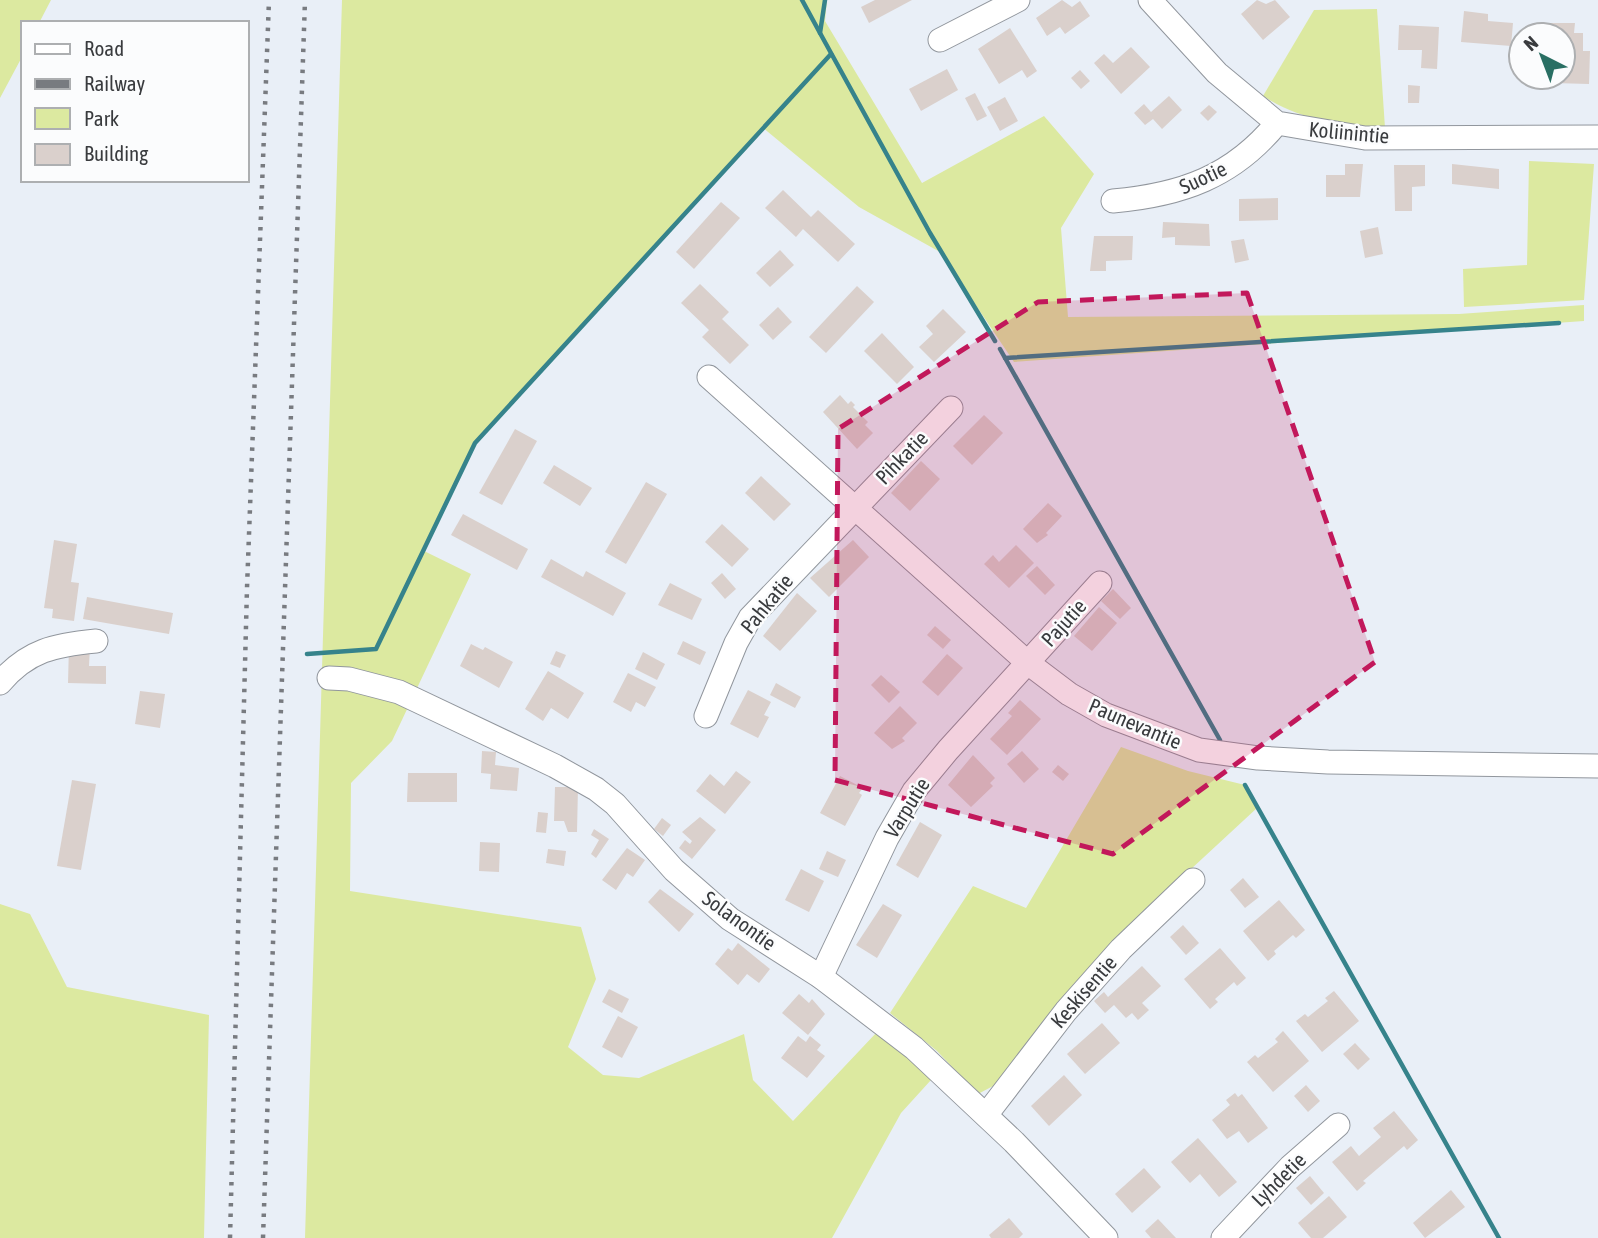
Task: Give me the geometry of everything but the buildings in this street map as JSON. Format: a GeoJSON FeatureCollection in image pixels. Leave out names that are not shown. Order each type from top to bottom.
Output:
{"type":"FeatureCollection","features":[{"type":"Feature","properties":{"kind":"street"},"geometry":{"type":"LineString","coordinates":[[940,40],[1018,0]]}},
{"type":"Feature","properties":{"kind":"street"},"geometry":{"type":"LineString","coordinates":[[1150,0],[1217,73],[1277,123]]}},
{"type":"Feature","properties":{"kind":"street","name":"Koliinintie"},"geometry":{"type":"LineString","coordinates":[[1277,123],[1365,138],[1598,138]]}},
{"type":"Feature","properties":{"kind":"street","name":"Suotie"},"geometry":{"type":"LineString","coordinates":[[1113,201],[1150,198],[1190,188],[1233,165],[1262,141],[1277,123]]}},
{"type":"Feature","properties":{"kind":"street","name":"Paunevantie"},"geometry":{"type":"LineString","coordinates":[[709,377],[853,509],[1028,663],[1069,694],[1106,715],[1199,750],[1258,758],[1328,762],[1598,766]]}},
{"type":"Feature","properties":{"kind":"street","name":"Pihkatie"},"geometry":{"type":"LineString","coordinates":[[853,509],[951,408]]}},
{"type":"Feature","properties":{"kind":"street","name":"Pahkatie"},"geometry":{"type":"LineString","coordinates":[[706,716],[736,643],[750,618],[853,509]]}},
{"type":"Feature","properties":{"kind":"street","name":"Pajutie"},"geometry":{"type":"LineString","coordinates":[[1028,663],[1100,583]]}},
{"type":"Feature","properties":{"kind":"street"},"geometry":{"type":"LineString","coordinates":[[0,683],[16,664],[55,645],[96,641]]}},
{"type":"Feature","properties":{"kind":"street","name":"Varputie"},"geometry":{"type":"LineString","coordinates":[[821,977],[887,838],[914,791],[1028,663]]}},
{"type":"Feature","properties":{"kind":"street","name":"Solanontie"},"geometry":{"type":"LineString","coordinates":[[329,678],[349,678],[398,692],[555,766],[596,789],[615,804],[674,870],[730,919],[821,977],[914,1048],[986,1115],[1107,1238]]}},
{"type":"Feature","properties":{"kind":"street","name":"Keskisentie"},"geometry":{"type":"LineString","coordinates":[[986,1115],[1066,1011],[1121,949],[1193,880]]}},
{"type":"Feature","properties":{"kind":"street","name":"Lyhdetie"},"geometry":{"type":"LineString","coordinates":[[1223,1238],[1290,1167],[1338,1125]]}},
{"type":"Feature","properties":{"kind":"highlighted area"},"geometry":{"type":"Polygon","coordinates":[[[1247,293],[1375,662],[1113,854],[835,780],[838,429],[1038,302],[1247,293]]]}},
{"type":"Feature","properties":{"kind":"green space"},"geometry":{"type":"Polygon","coordinates":[[[0,0],[51,0],[40,21],[21,21],[21,59],[0,98],[0,0]]]}},
{"type":"Feature","properties":{"kind":"green space"},"geometry":{"type":"Polygon","coordinates":[[[342,0],[827,0],[825,21],[922,183],[1044,116],[1094,174],[1061,228],[1068,317],[1459,314],[1584,305],[1584,321],[1014,362],[940,252],[859,207],[762,127],[475,443],[422,550],[471,574],[392,741],[351,783],[350,891],[581,927],[596,979],[568,1047],[603,1075],[639,1078],[744,1034],[753,1080],[793,1121],[877,1032],[905,1052],[931,1080],[901,1113],[832,1238],[305,1238],[342,0]]]}},
{"type":"Feature","properties":{"kind":"green space"},"geometry":{"type":"Polygon","coordinates":[[[1377,9],[1385,128],[1321,120],[1291,111],[1263,96],[1314,10],[1377,9]]]}},
{"type":"Feature","properties":{"kind":"green space"},"geometry":{"type":"Polygon","coordinates":[[[1529,161],[1594,164],[1584,300],[1464,307],[1463,269],[1527,265],[1529,161]]]}},
{"type":"Feature","properties":{"kind":"green space"},"geometry":{"type":"Polygon","coordinates":[[[1121,747],[1188,771],[1245,785],[1257,808],[1123,932],[995,1085],[978,1094],[937,1051],[890,1013],[973,886],[1026,908],[1121,747]]]}},
{"type":"Feature","properties":{"kind":"green space"},"geometry":{"type":"Polygon","coordinates":[[[0,904],[30,914],[67,987],[209,1015],[204,1238],[0,1238],[0,904]]]}},
{"type":"Feature","properties":{"kind":"waterway"},"geometry":{"type":"LineString","coordinates":[[802,0],[820,33]]}},
{"type":"Feature","properties":{"kind":"waterway"},"geometry":{"type":"LineString","coordinates":[[825,0],[820,33],[930,233],[995,341]]}},
{"type":"Feature","properties":{"kind":"waterway"},"geometry":{"type":"LineString","coordinates":[[307,654],[376,649],[475,443],[831,54]]}},
{"type":"Feature","properties":{"kind":"waterway"},"geometry":{"type":"LineString","coordinates":[[1005,358],[1559,323]]}},
{"type":"Feature","properties":{"kind":"waterway"},"geometry":{"type":"LineString","coordinates":[[1000,349],[1220,740]]}},
{"type":"Feature","properties":{"kind":"waterway"},"geometry":{"type":"LineString","coordinates":[[1245,785],[1499,1238]]}},
{"type":"Feature","properties":{"kind":"railway"},"geometry":{"type":"LineString","coordinates":[[230,1238],[247,588],[269,0]]}},
{"type":"Feature","properties":{"kind":"railway"},"geometry":{"type":"LineString","coordinates":[[263,1238],[305,0]]}}]}
